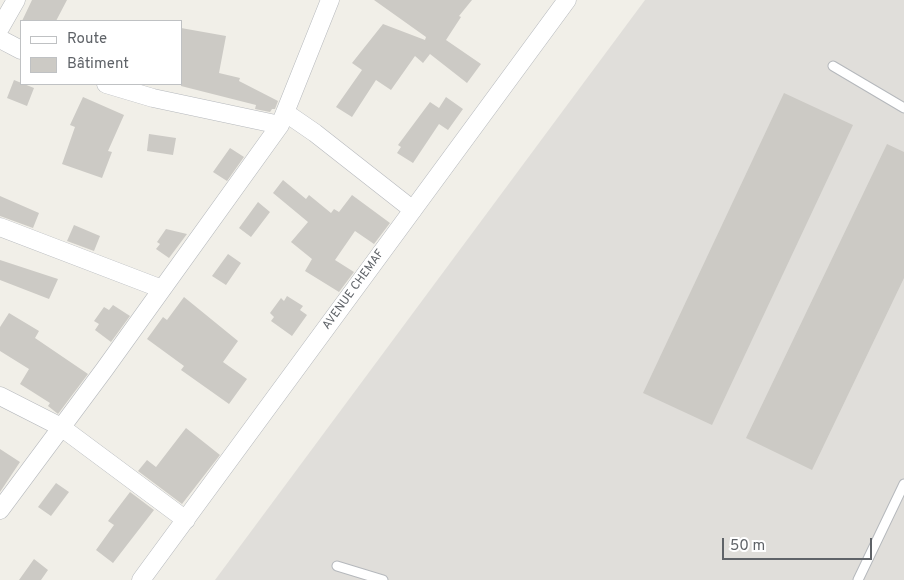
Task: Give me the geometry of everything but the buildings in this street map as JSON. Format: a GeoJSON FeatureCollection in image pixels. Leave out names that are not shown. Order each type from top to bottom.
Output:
{"type":"FeatureCollection","features":[{"type":"Feature","properties":{"kind":"street"},"geometry":{"type":"LineString","coordinates":[[0,28],[16,0]]}},
{"type":"Feature","properties":{"kind":"street"},"geometry":{"type":"LineString","coordinates":[[0,510],[162,289],[283,119],[330,0]]}},
{"type":"Feature","properties":{"kind":"street","name":"AVENUE CHEMAF"},"geometry":{"type":"LineString","coordinates":[[141,580],[567,0]]}},
{"type":"Feature","properties":{"kind":"street"},"geometry":{"type":"LineString","coordinates":[[0,39],[20,49]]}},
{"type":"Feature","properties":{"kind":"street"},"geometry":{"type":"LineString","coordinates":[[109,85],[153,98],[283,119],[315,133],[413,210]]}},
{"type":"Feature","properties":{"kind":"street"},"geometry":{"type":"LineString","coordinates":[[0,227],[162,289]]}},
{"type":"Feature","properties":{"kind":"street"},"geometry":{"type":"LineString","coordinates":[[0,396],[61,428],[186,520]]}},
{"type":"Feature","properties":{"kind":"lane"},"geometry":{"type":"LineString","coordinates":[[833,66],[904,108]]}},
{"type":"Feature","properties":{"kind":"lane"},"geometry":{"type":"LineString","coordinates":[[858,580],[904,484]]}},
{"type":"Feature","properties":{"kind":"lane"},"geometry":{"type":"LineString","coordinates":[[337,566],[383,580]]}},
{"type":"Feature","properties":{"kind":"shaded area"},"geometry":{"type":"Polygon","coordinates":[[[645,0],[904,0],[904,580],[215,580],[645,0]]]}}]}
